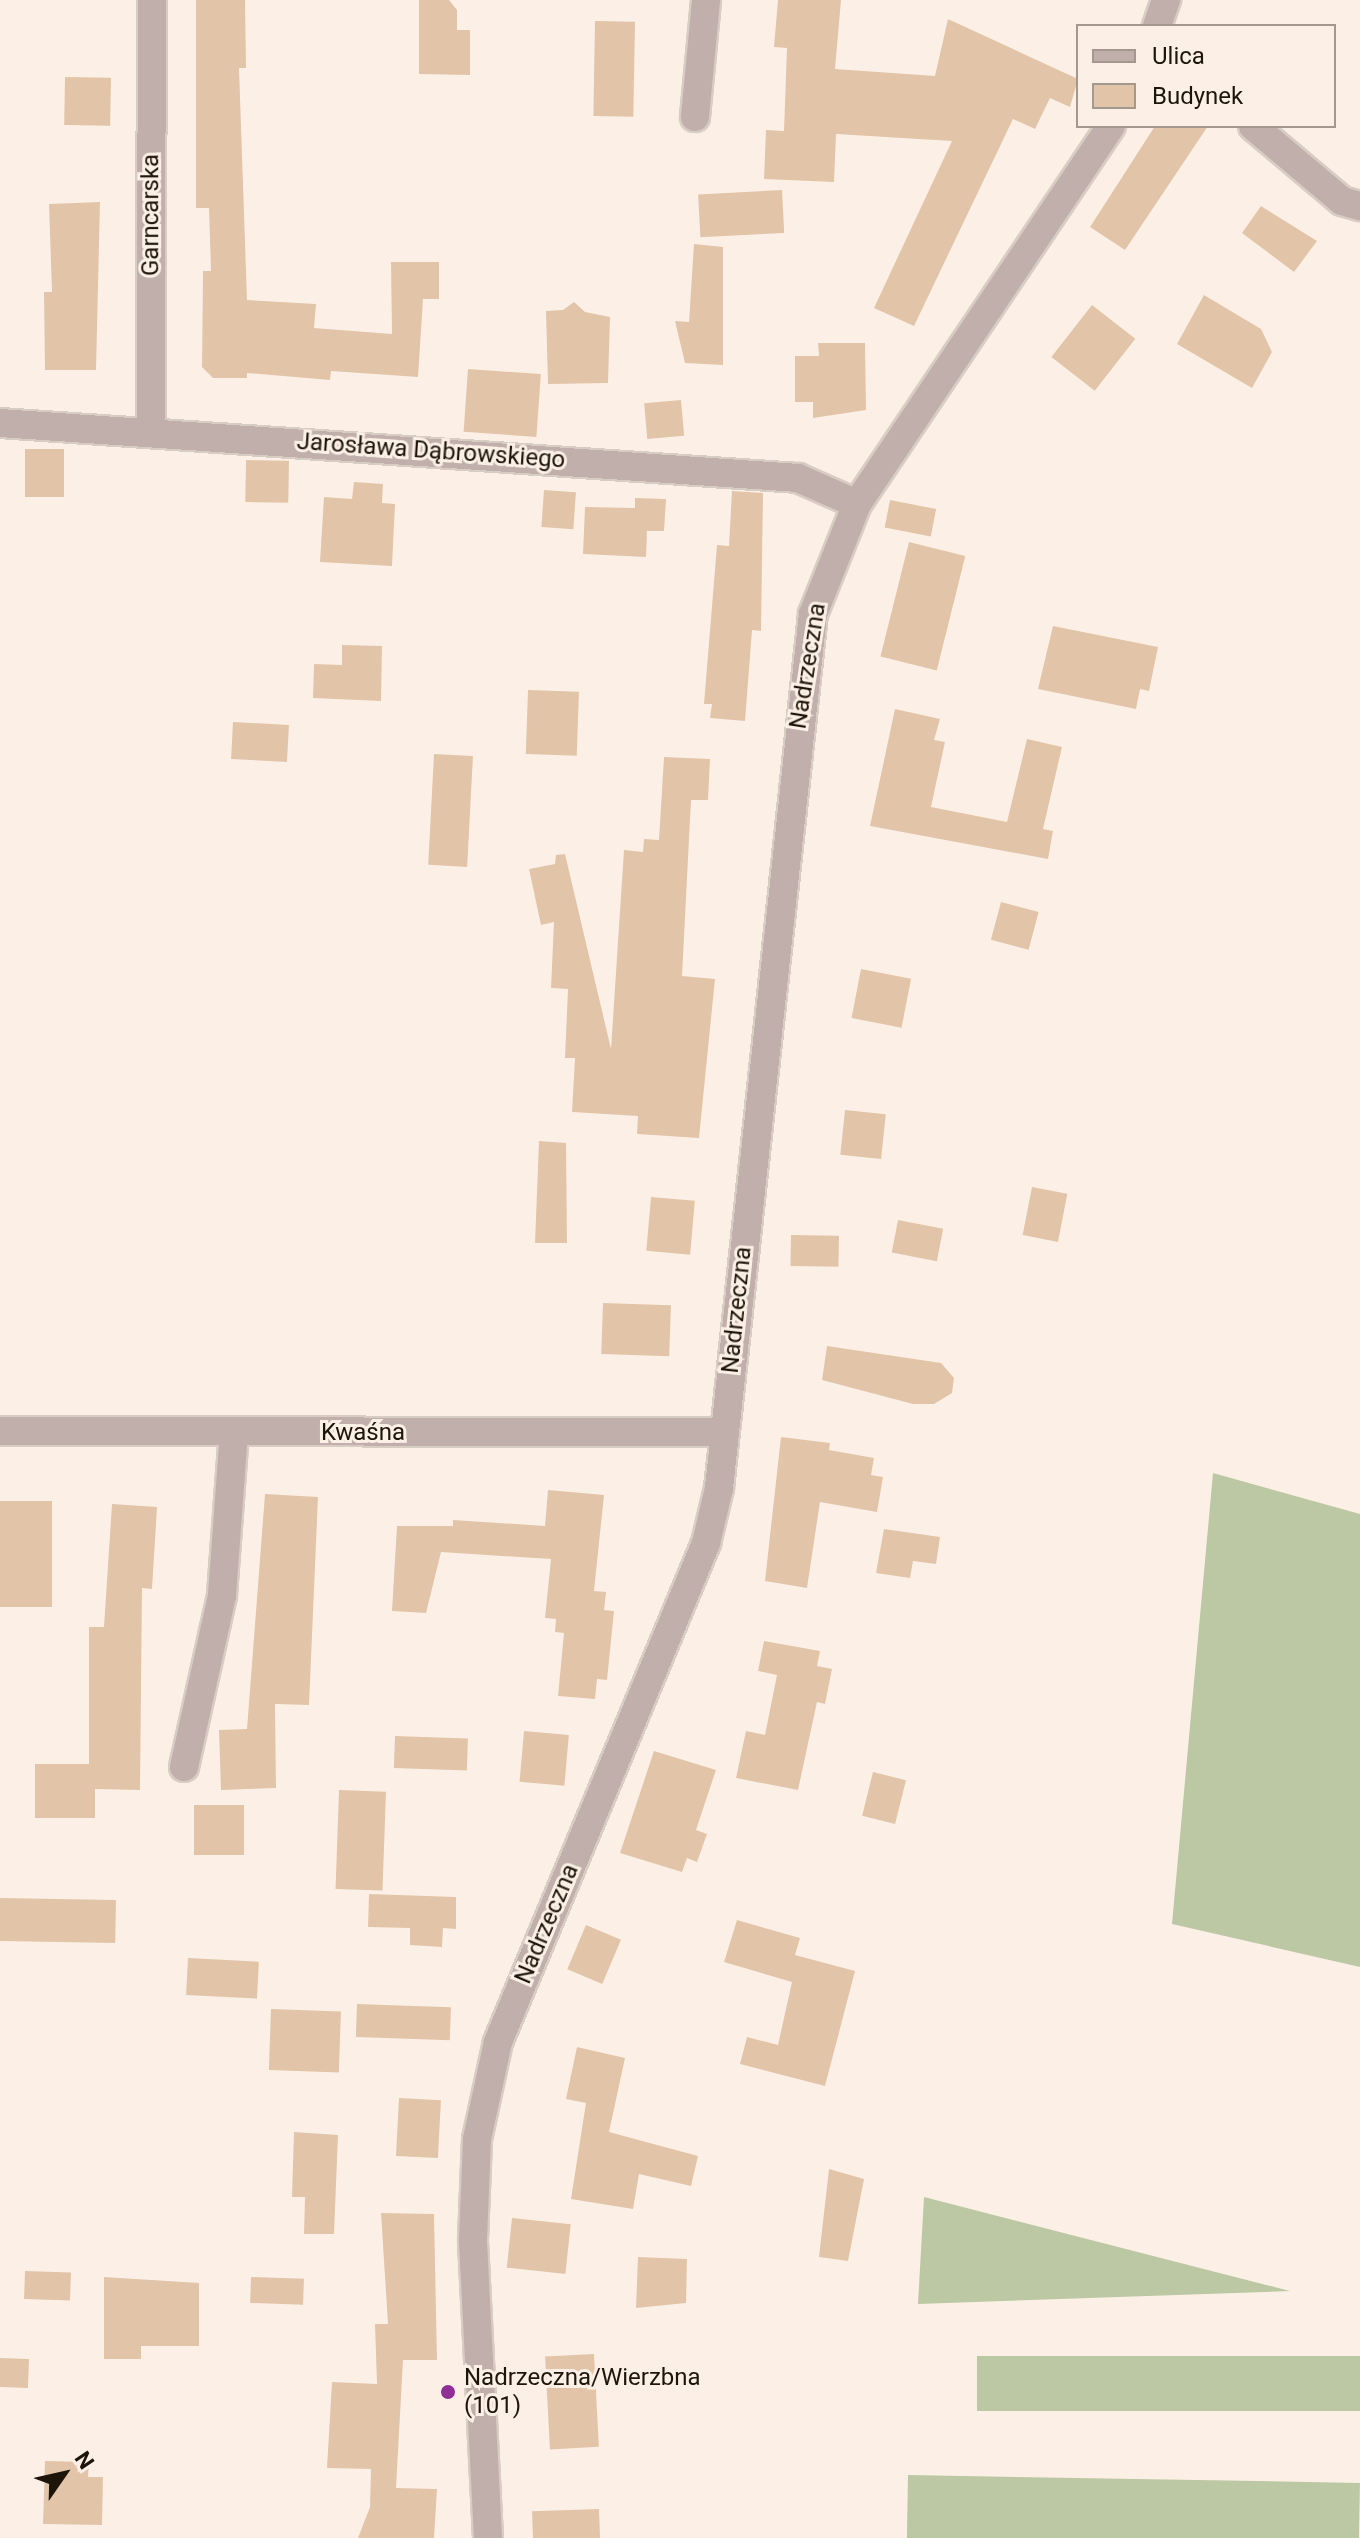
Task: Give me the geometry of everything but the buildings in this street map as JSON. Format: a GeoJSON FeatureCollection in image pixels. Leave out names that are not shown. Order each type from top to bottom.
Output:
{"type":"FeatureCollection","features":[{"type":"Feature","properties":{"kind":"street","name":"Garncarska"},"geometry":{"type":"LineString","coordinates":[[151,430],[152,0]]}},
{"type":"Feature","properties":{"kind":"street"},"geometry":{"type":"LineString","coordinates":[[695,117],[706,0]]}},
{"type":"Feature","properties":{"kind":"street"},"geometry":{"type":"LineString","coordinates":[[1158,24],[1166,0]]}},
{"type":"Feature","properties":{"kind":"street","name":"Nadrzeczna"},"geometry":{"type":"LineString","coordinates":[[488,2538],[473,2239],[480,2125],[498,2042],[706,1543],[725,1432],[813,614],[857,504],[1110,128]]}},
{"type":"Feature","properties":{"kind":"street"},"geometry":{"type":"LineString","coordinates":[[1255,128],[1342,201],[1360,206]]}},
{"type":"Feature","properties":{"kind":"street","name":"Jarosława Dąbrowskiego"},"geometry":{"type":"LineString","coordinates":[[0,423],[151,430],[798,478],[857,504]]}},
{"type":"Feature","properties":{"kind":"street","name":"Kwaśna"},"geometry":{"type":"LineString","coordinates":[[0,1431],[725,1432]]}},
{"type":"Feature","properties":{"kind":"street"},"geometry":{"type":"LineString","coordinates":[[184,1767],[222,1595],[234,1433]]}},
{"type":"Feature","properties":{"kind":"green space"},"geometry":{"type":"Polygon","coordinates":[[[1213,1473],[1360,1514],[1360,1967],[1172,1924],[1213,1473]]]}},
{"type":"Feature","properties":{"kind":"green space"},"geometry":{"type":"Polygon","coordinates":[[[924,2197],[1290,2291],[918,2304],[924,2197]]]}},
{"type":"Feature","properties":{"kind":"green space"},"geometry":{"type":"Polygon","coordinates":[[[977,2356],[1360,2356],[1360,2411],[977,2411],[977,2356]]]}},
{"type":"Feature","properties":{"kind":"green space"},"geometry":{"type":"Polygon","coordinates":[[[908,2475],[1360,2483],[1359,2538],[907,2538],[908,2475]]]}},
{"type":"Feature","properties":{"kind":"place","name":"Nadrzeczna/Wierzbna (101)"},"geometry":{"type":"Point","coordinates":[448,2392]}}]}
